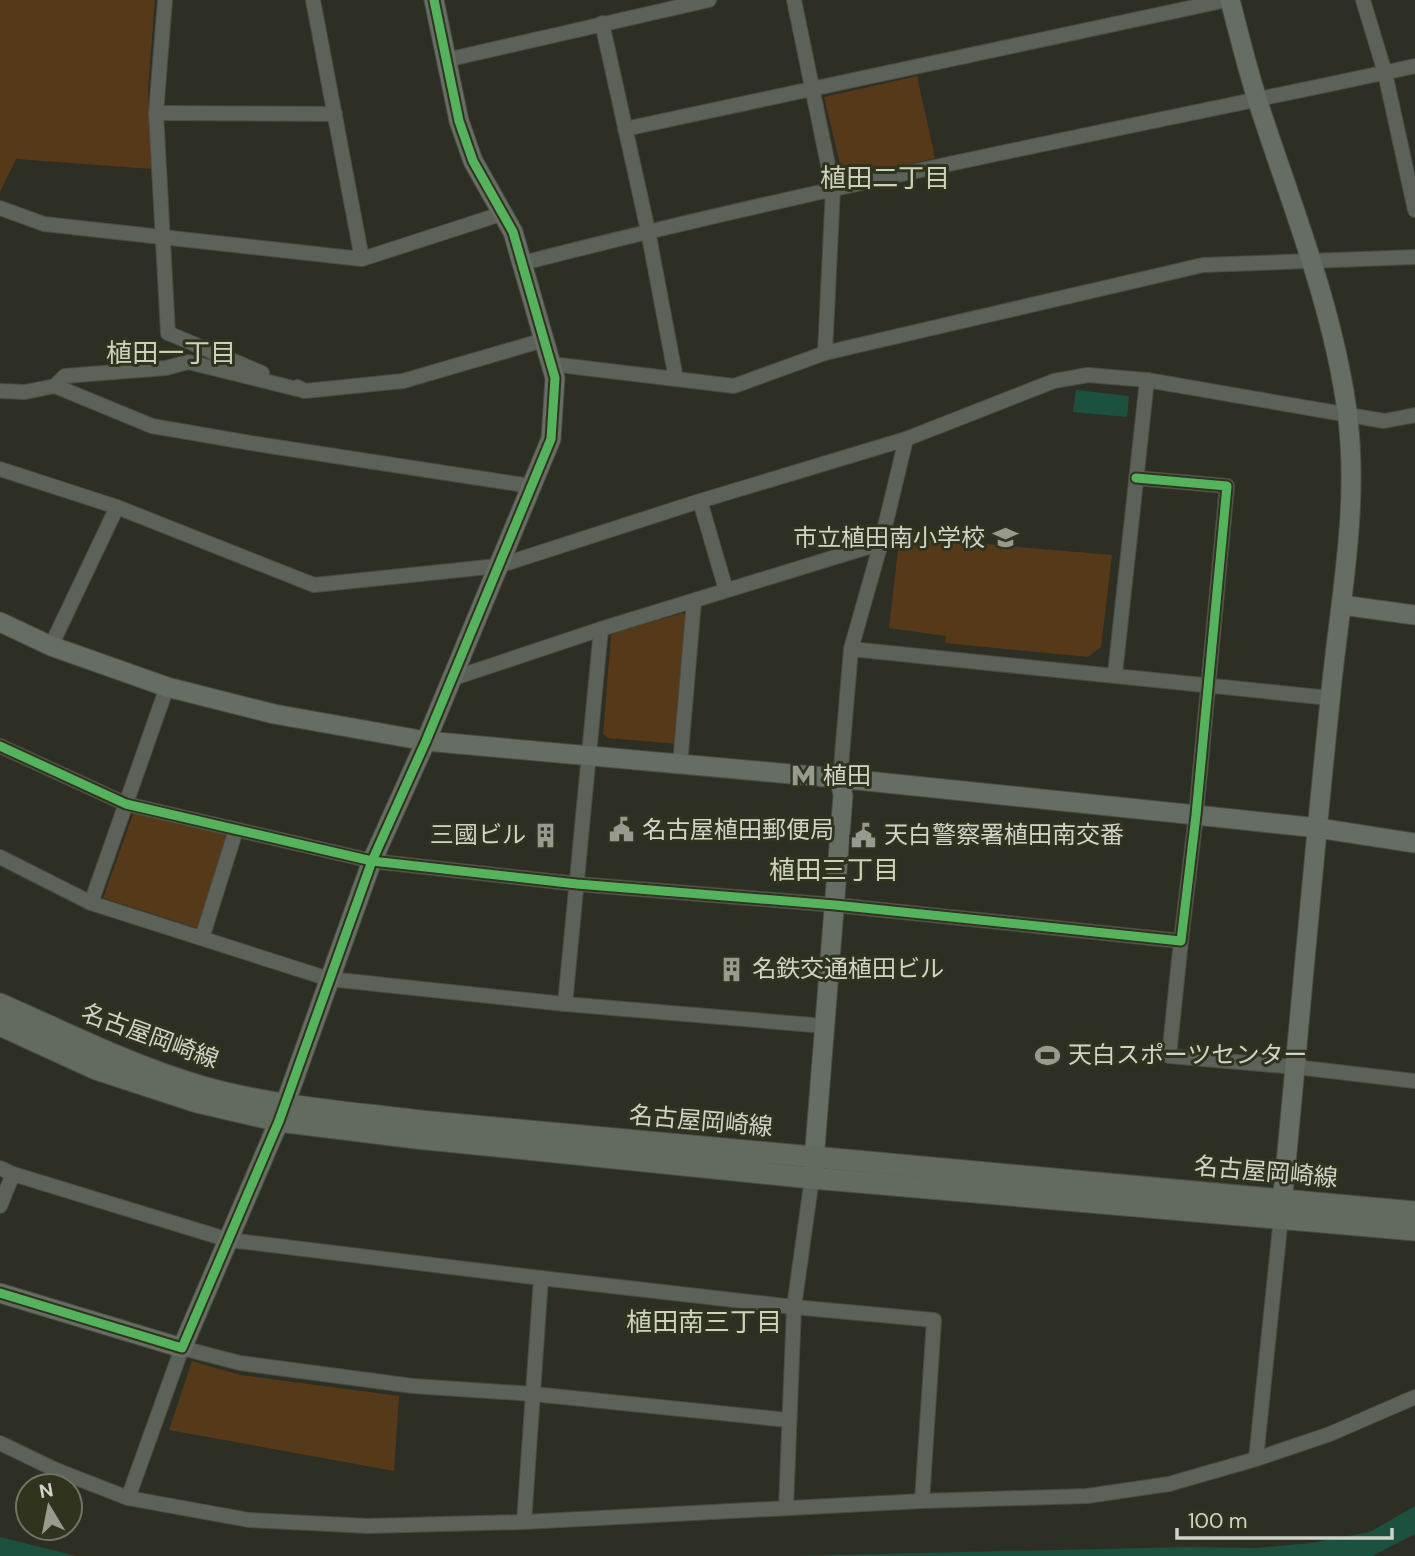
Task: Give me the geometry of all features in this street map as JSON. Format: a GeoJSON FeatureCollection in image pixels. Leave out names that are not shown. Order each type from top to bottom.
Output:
{"type":"FeatureCollection","features":[{"type":"Feature","properties":{"kind":"main road","name":"名古屋岡崎線"},"geometry":{"type":"LineString","coordinates":[[0,1004],[108,1052],[282,1113]]}},
{"type":"Feature","properties":{"kind":"main road","name":"名古屋岡崎線"},"geometry":{"type":"LineString","coordinates":[[0,1025],[96,1069],[197,1102],[282,1113],[416,1138],[1282,1208],[1415,1212]]}},
{"type":"Feature","properties":{"kind":"main road","name":"名古屋岡崎線"},"geometry":{"type":"LineString","coordinates":[[1282,1208],[1415,1230]]}},
{"type":"Feature","properties":{"kind":"street"},"geometry":{"type":"LineString","coordinates":[[165,0],[156,113],[168,333],[305,391]]}},
{"type":"Feature","properties":{"kind":"street"},"geometry":{"type":"LineString","coordinates":[[313,0],[362,259]]}},
{"type":"Feature","properties":{"kind":"street"},"geometry":{"type":"LineString","coordinates":[[128,1498],[182,1348],[282,1113],[372,861],[426,741],[551,439],[555,377],[513,232],[469,151],[459,121],[434,0]]}},
{"type":"Feature","properties":{"kind":"street"},"geometry":{"type":"LineString","coordinates":[[446,60],[709,0]]}},
{"type":"Feature","properties":{"kind":"street"},"geometry":{"type":"LineString","coordinates":[[793,0],[833,189],[825,353]]}},
{"type":"Feature","properties":{"kind":"street"},"geometry":{"type":"LineString","coordinates":[[625,129],[1228,0],[1257,99],[1327,311],[1347,415],[1351,467],[1350,528],[1330,698],[1256,1459]]}},
{"type":"Feature","properties":{"kind":"street"},"geometry":{"type":"LineString","coordinates":[[1363,0],[1385,73],[1412,187],[1415,211]]}},
{"type":"Feature","properties":{"kind":"street"},"geometry":{"type":"LineString","coordinates":[[602,23],[648,230],[677,379]]}},
{"type":"Feature","properties":{"kind":"street"},"geometry":{"type":"LineString","coordinates":[[523,262],[648,230],[833,189],[1415,66]]}},
{"type":"Feature","properties":{"kind":"street"},"geometry":{"type":"LineString","coordinates":[[156,113],[335,114]]}},
{"type":"Feature","properties":{"kind":"street"},"geometry":{"type":"LineString","coordinates":[[0,208],[44,223],[362,259],[501,214]]}},
{"type":"Feature","properties":{"kind":"street"},"geometry":{"type":"LineString","coordinates":[[551,364],[734,386],[825,353],[1203,265],[1415,257]]}},
{"type":"Feature","properties":{"kind":"street"},"geometry":{"type":"LineString","coordinates":[[55,386],[65,376],[166,368],[188,362],[305,391],[403,381],[544,340]]}},
{"type":"Feature","properties":{"kind":"street"},"geometry":{"type":"LineString","coordinates":[[0,469],[117,507],[314,585],[499,566],[700,501],[906,439],[1054,381],[1088,375],[1147,380],[1384,421],[1415,415]]}},
{"type":"Feature","properties":{"kind":"street"},"geometry":{"type":"LineString","coordinates":[[1115,674],[1147,380]]}},
{"type":"Feature","properties":{"kind":"street"},"geometry":{"type":"LineString","coordinates":[[0,391],[25,392],[55,386],[152,425],[262,445],[531,486]]}},
{"type":"Feature","properties":{"kind":"street"},"geometry":{"type":"LineString","coordinates":[[786,1508],[794,1307],[813,1168],[843,796],[840,779],[851,649],[881,543],[906,439]]}},
{"type":"Feature","properties":{"kind":"street"},"geometry":{"type":"LineString","coordinates":[[1136,478],[1227,486],[1196,815],[1169,1056],[1415,1080]]}},
{"type":"Feature","properties":{"kind":"street"},"geometry":{"type":"LineString","coordinates":[[700,501],[726,590]]}},
{"type":"Feature","properties":{"kind":"street"},"geometry":{"type":"LineString","coordinates":[[51,646],[117,507]]}},
{"type":"Feature","properties":{"kind":"street"},"geometry":{"type":"LineString","coordinates":[[451,679],[601,629],[881,543]]}},
{"type":"Feature","properties":{"kind":"street"},"geometry":{"type":"LineString","coordinates":[[680,765],[694,601]]}},
{"type":"Feature","properties":{"kind":"street"},"geometry":{"type":"LineString","coordinates":[[1342,605],[1415,614]]}},
{"type":"Feature","properties":{"kind":"street"},"geometry":{"type":"LineString","coordinates":[[0,622],[51,646],[167,687],[274,714],[426,741],[1196,815],[1318,828],[1415,843]]}},
{"type":"Feature","properties":{"kind":"street"},"geometry":{"type":"LineString","coordinates":[[565,1004],[601,629]]}},
{"type":"Feature","properties":{"kind":"street"},"geometry":{"type":"LineString","coordinates":[[851,649],[1330,698]]}},
{"type":"Feature","properties":{"kind":"street"},"geometry":{"type":"LineString","coordinates":[[91,903],[167,687]]}},
{"type":"Feature","properties":{"kind":"street"},"geometry":{"type":"LineString","coordinates":[[0,746],[126,804],[372,861],[577,884],[835,905],[1181,941]]}},
{"type":"Feature","properties":{"kind":"street"},"geometry":{"type":"LineString","coordinates":[[202,938],[236,830]]}},
{"type":"Feature","properties":{"kind":"street"},"geometry":{"type":"LineString","coordinates":[[0,857],[91,903],[329,979],[565,1004],[825,1026]]}},
{"type":"Feature","properties":{"kind":"street"},"geometry":{"type":"LineString","coordinates":[[0,1206],[7,1171],[229,1240],[794,1307],[934,1320],[922,1501]]}},
{"type":"Feature","properties":{"kind":"street"},"geometry":{"type":"LineString","coordinates":[[524,1522],[541,1278]]}},
{"type":"Feature","properties":{"kind":"street"},"geometry":{"type":"LineString","coordinates":[[0,1293],[240,1363],[413,1386],[533,1394],[788,1420]]}},
{"type":"Feature","properties":{"kind":"street"},"geometry":{"type":"LineString","coordinates":[[0,1443],[56,1470],[128,1498],[249,1520],[368,1526],[524,1522],[922,1501],[1087,1496],[1169,1484],[1256,1459],[1330,1434],[1415,1397]]}},
{"type":"Feature","properties":{"kind":"shaded area"},"geometry":{"type":"Polygon","coordinates":[[[0,0],[155,0],[148,89],[152,169],[16,159],[0,192],[0,0]]]}},
{"type":"Feature","properties":{"kind":"shaded area"},"geometry":{"type":"Polygon","coordinates":[[[917,76],[935,158],[844,180],[824,97],[917,76]]]}},
{"type":"Feature","properties":{"kind":"shaded area"},"geometry":{"type":"Polygon","coordinates":[[[1076,390],[1129,396],[1127,417],[1073,412],[1076,390]]]}},
{"type":"Feature","properties":{"kind":"shaded area"},"geometry":{"type":"Polygon","coordinates":[[[917,538],[1112,555],[1101,647],[1088,657],[945,643],[946,636],[889,628],[899,541],[917,538]]]}},
{"type":"Feature","properties":{"kind":"shaded area"},"geometry":{"type":"Polygon","coordinates":[[[683,613],[688,617],[677,744],[608,738],[603,734],[611,636],[683,613]]]}},
{"type":"Feature","properties":{"kind":"shaded area"},"geometry":{"type":"Polygon","coordinates":[[[134,812],[228,833],[197,928],[103,898],[134,812]]]}},
{"type":"Feature","properties":{"kind":"shaded area"},"geometry":{"type":"Polygon","coordinates":[[[192,1361],[240,1375],[399,1396],[394,1471],[169,1430],[192,1361]]]}},
{"type":"Feature","properties":{"kind":"shaded area"},"geometry":{"type":"Polygon","coordinates":[[[1415,1506],[1415,1534],[1372,1556],[792,1556],[1187,1547],[1255,1548],[1311,1543],[1370,1532],[1415,1506]]]}},
{"type":"Feature","properties":{"kind":"shaded area"},"geometry":{"type":"Polygon","coordinates":[[[0,1537],[76,1556],[0,1556],[0,1537]]]}},
{"type":"Feature","properties":{"kind":"cycle path"},"geometry":{"type":"LineString","coordinates":[[0,1293],[182,1348],[279,1121],[372,861],[426,741],[551,439],[555,378],[513,232],[473,161],[459,121],[434,0]]}},
{"type":"Feature","properties":{"kind":"cycle path"},"geometry":{"type":"LineString","coordinates":[[0,746],[126,804],[372,861],[577,884],[835,905],[1181,941],[1196,815],[1227,486],[1136,478]]}},
{"type":"Feature","properties":{"kind":"place","name":"市立植田南小学校"},"geometry":{"type":"Point","coordinates":[1005,538]}},
{"type":"Feature","properties":{"kind":"place","name":"植田"},"geometry":{"type":"Point","coordinates":[803,776]}},
{"type":"Feature","properties":{"kind":"place","name":"名古屋植田郵便局"},"geometry":{"type":"Point","coordinates":[622,830]}},
{"type":"Feature","properties":{"kind":"place","name":"三國ビル"},"geometry":{"type":"Point","coordinates":[546,835]}},
{"type":"Feature","properties":{"kind":"place","name":"天白警察署植田南交番"},"geometry":{"type":"Point","coordinates":[864,835]}},
{"type":"Feature","properties":{"kind":"place","name":"名鉄交通植田ビル"},"geometry":{"type":"Point","coordinates":[732,969]}},
{"type":"Feature","properties":{"kind":"place","name":"天白スポーツセンター"},"geometry":{"type":"Point","coordinates":[1048,1055]}},
{"type":"Feature","properties":{"kind":"district","name":"植田二丁目"},"geometry":{"type":"Point","coordinates":[885,178]}},
{"type":"Feature","properties":{"kind":"district","name":"植田一丁目"},"geometry":{"type":"Point","coordinates":[171,353]}},
{"type":"Feature","properties":{"kind":"district","name":"植田三丁目"},"geometry":{"type":"Point","coordinates":[834,870]}},
{"type":"Feature","properties":{"kind":"district","name":"植田南三丁目"},"geometry":{"type":"Point","coordinates":[704,1322]}}]}
